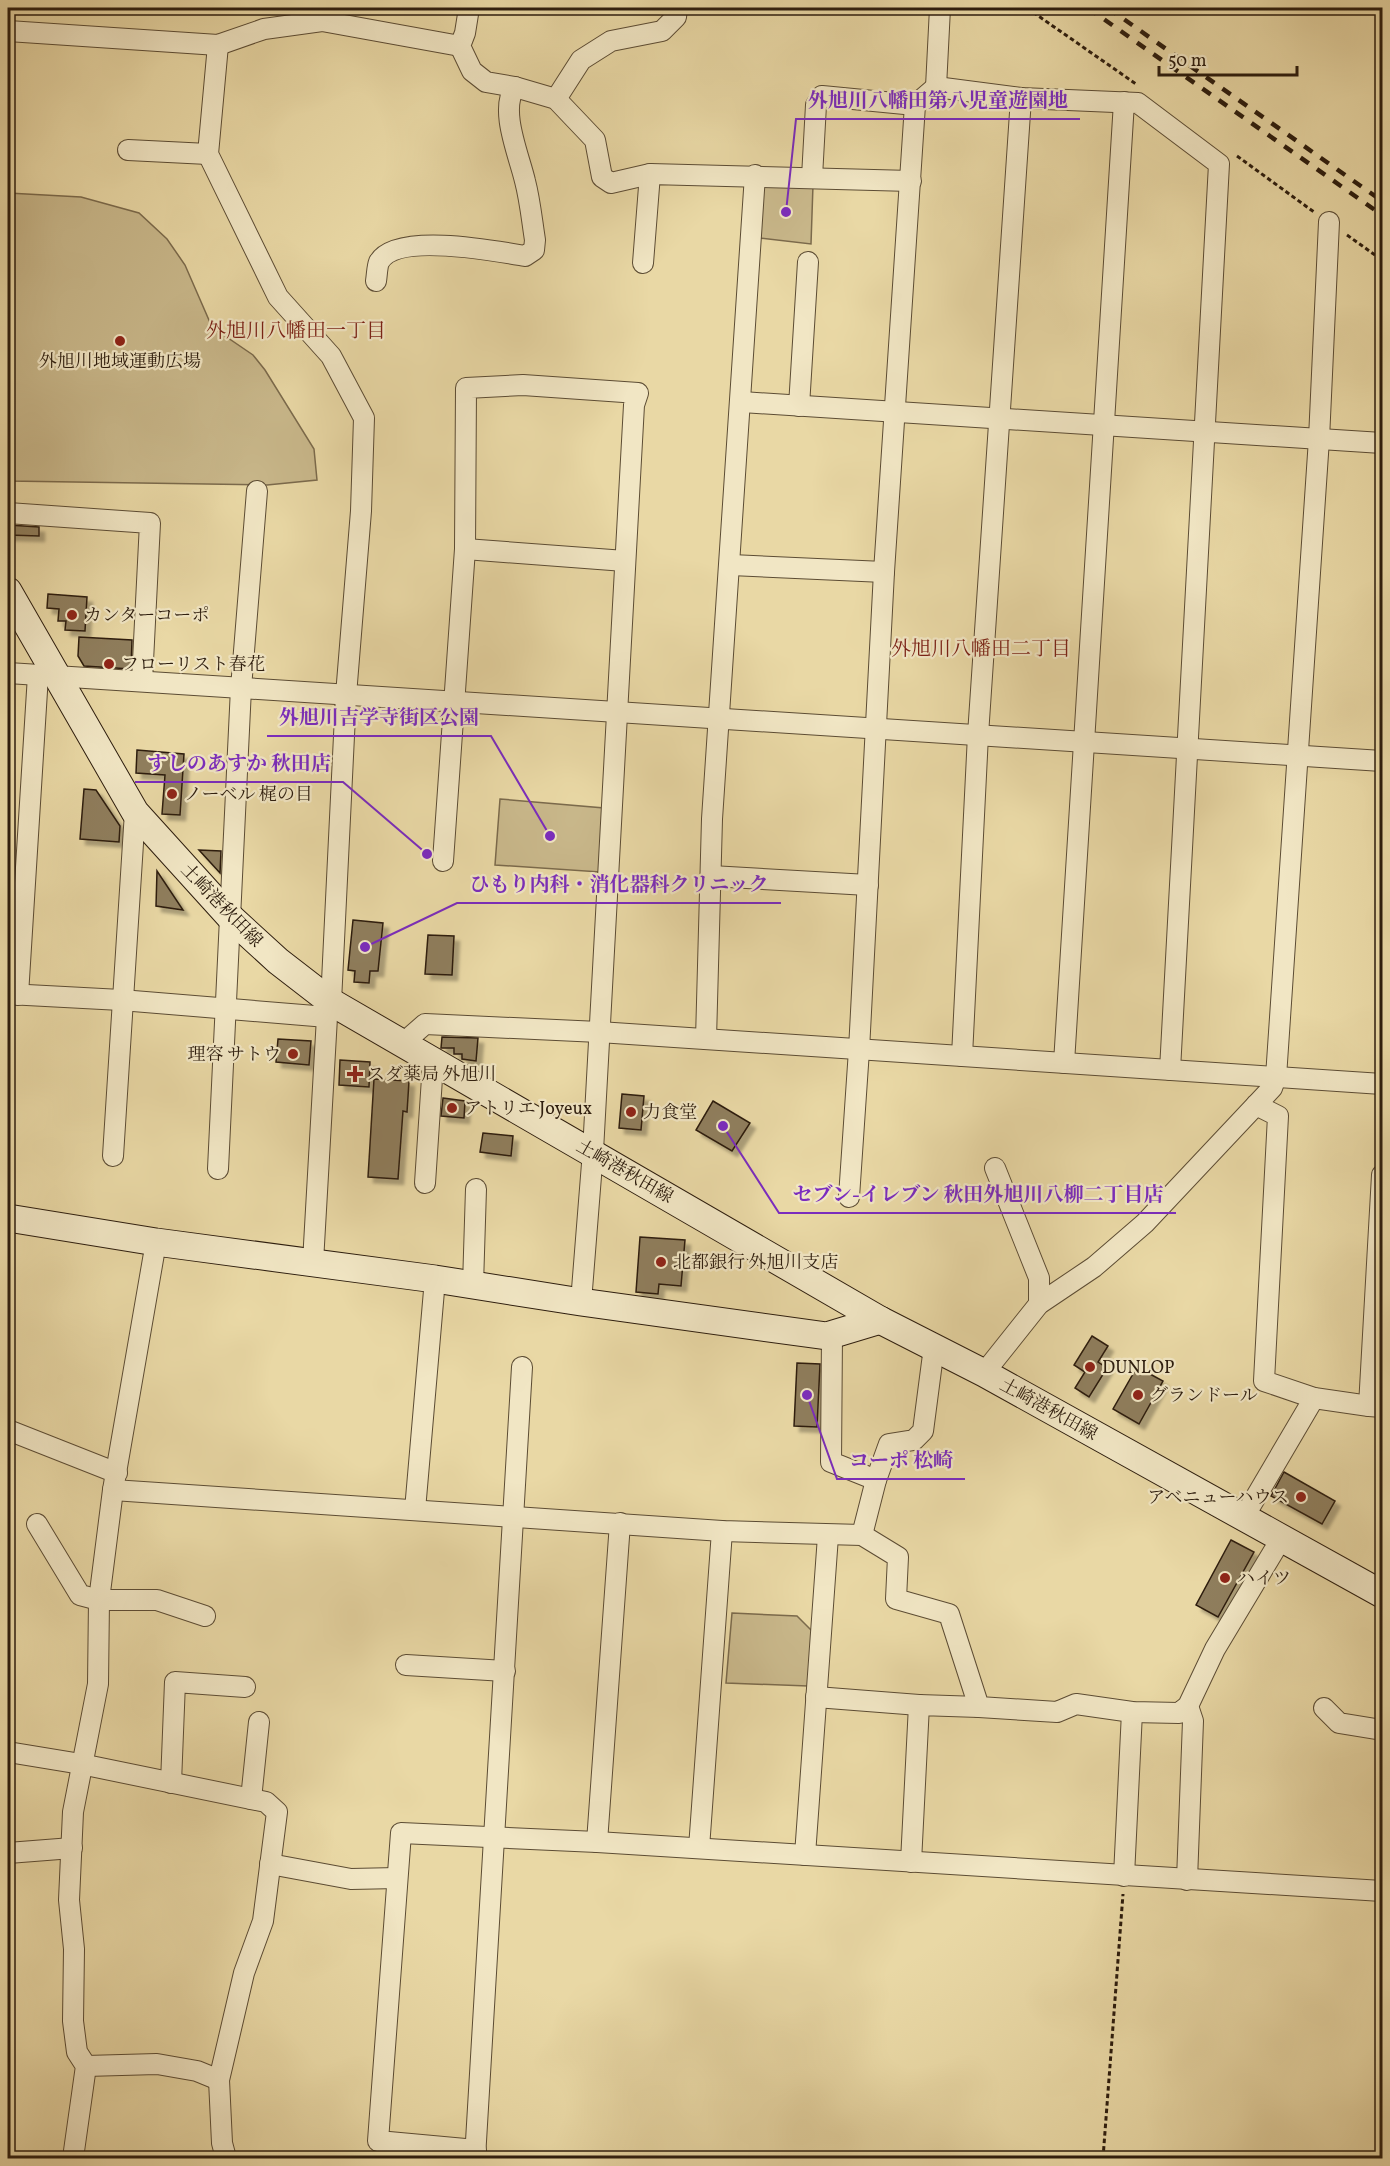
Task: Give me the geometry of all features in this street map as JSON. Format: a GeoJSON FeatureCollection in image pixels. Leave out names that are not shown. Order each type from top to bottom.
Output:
{"type":"FeatureCollection","features":[{"type":"Feature","properties":{"kind":"main road","name":"土崎港秋田線"},"geometry":{"type":"LineString","coordinates":[[8,591],[48,676],[135,812],[231,918],[329,1009],[401,1044],[593,1151],[880,1320],[984,1373],[1383,1594]]}},
{"type":"Feature","properties":{"kind":"main road"},"geometry":{"type":"LineString","coordinates":[[8,1218],[156,1242],[832,1335],[880,1320]]}},
{"type":"Feature","properties":{"kind":"street"},"geometry":{"type":"LineString","coordinates":[[469,8],[465,33],[460,46],[472,71],[486,82],[515,87],[556,99],[595,140],[602,177],[611,183],[650,174],[755,175],[911,181]]}},
{"type":"Feature","properties":{"kind":"street"},"geometry":{"type":"LineString","coordinates":[[556,99],[581,60],[611,41],[662,31],[676,17],[677,8]]}},
{"type":"Feature","properties":{"kind":"street"},"geometry":{"type":"LineString","coordinates":[[812,177],[816,105],[822,96],[915,105],[936,87],[940,8]]}},
{"type":"Feature","properties":{"kind":"street"},"geometry":{"type":"LineString","coordinates":[[8,31],[218,45],[264,29],[291,16],[460,46]]}},
{"type":"Feature","properties":{"kind":"street"},"geometry":{"type":"LineString","coordinates":[[218,45],[208,154],[278,297],[331,356],[364,418],[361,511],[346,695],[313,1262]]}},
{"type":"Feature","properties":{"kind":"street"},"geometry":{"type":"LineString","coordinates":[[376,281],[379,263],[389,253],[412,247],[459,245],[525,256],[534,250],[535,240],[526,181],[512,137],[510,95],[515,87]]}},
{"type":"Feature","properties":{"kind":"street"},"geometry":{"type":"LineString","coordinates":[[936,87],[1022,98],[1138,103],[1219,164],[1207,432],[1170,1070]]}},
{"type":"Feature","properties":{"kind":"street"},"geometry":{"type":"LineString","coordinates":[[962,1056],[978,735],[1022,98]]}},
{"type":"Feature","properties":{"kind":"street"},"geometry":{"type":"LineString","coordinates":[[1064,1063],[1125,102]]}},
{"type":"Feature","properties":{"kind":"street"},"geometry":{"type":"LineString","coordinates":[[849,1197],[884,572],[897,412],[915,105]]}},
{"type":"Feature","properties":{"kind":"street"},"geometry":{"type":"LineString","coordinates":[[128,150],[208,154]]}},
{"type":"Feature","properties":{"kind":"street"},"geometry":{"type":"LineString","coordinates":[[643,262],[650,174]]}},
{"type":"Feature","properties":{"kind":"street"},"geometry":{"type":"LineString","coordinates":[[706,1039],[711,876],[755,175]]}},
{"type":"Feature","properties":{"kind":"street"},"geometry":{"type":"LineString","coordinates":[[984,1373],[1039,1304],[1094,1267],[1145,1223],[1272,1088],[1276,1077],[1318,439],[1329,222]]}},
{"type":"Feature","properties":{"kind":"street"},"geometry":{"type":"LineString","coordinates":[[799,406],[808,262]]}},
{"type":"Feature","properties":{"kind":"street"},"geometry":{"type":"LineString","coordinates":[[443,861],[452,701],[465,549],[466,388],[523,386],[638,393],[634,405],[593,1151],[581,1302]]}},
{"type":"Feature","properties":{"kind":"street"},"geometry":{"type":"LineString","coordinates":[[742,402],[1383,443]]}},
{"type":"Feature","properties":{"kind":"street"},"geometry":{"type":"LineString","coordinates":[[218,1169],[241,688],[257,491]]}},
{"type":"Feature","properties":{"kind":"street"},"geometry":{"type":"LineString","coordinates":[[8,513],[150,523],[142,681]]}},
{"type":"Feature","properties":{"kind":"street"},"geometry":{"type":"LineString","coordinates":[[465,549],[625,561]]}},
{"type":"Feature","properties":{"kind":"street"},"geometry":{"type":"LineString","coordinates":[[731,565],[884,572]]}},
{"type":"Feature","properties":{"kind":"street"},"geometry":{"type":"LineString","coordinates":[[8,673],[1383,761]]}},
{"type":"Feature","properties":{"kind":"street"},"geometry":{"type":"LineString","coordinates":[[48,676],[13,995],[121,999],[227,1008],[329,1009]]}},
{"type":"Feature","properties":{"kind":"street"},"geometry":{"type":"LineString","coordinates":[[112,1156],[135,812]]}},
{"type":"Feature","properties":{"kind":"street"},"geometry":{"type":"LineString","coordinates":[[711,876],[868,885]]}},
{"type":"Feature","properties":{"kind":"street"},"geometry":{"type":"LineString","coordinates":[[401,1044],[425,1024],[599,1032],[1383,1084]]}},
{"type":"Feature","properties":{"kind":"street"},"geometry":{"type":"LineString","coordinates":[[425,1183],[434,1063]]}},
{"type":"Feature","properties":{"kind":"street"},"geometry":{"type":"LineString","coordinates":[[1256,1105],[1278,1116],[1264,1381],[1314,1398],[1376,1406],[1383,1175]]}},
{"type":"Feature","properties":{"kind":"street"},"geometry":{"type":"LineString","coordinates":[[995,1168],[1039,1278],[1039,1304]]}},
{"type":"Feature","properties":{"kind":"street"},"geometry":{"type":"LineString","coordinates":[[473,1285],[476,1190]]}},
{"type":"Feature","properties":{"kind":"street"},"geometry":{"type":"LineString","coordinates":[[73,2158],[86,2066],[77,2052],[73,2021],[74,1949],[69,1900],[73,1812],[98,1684],[99,1600],[115,1482],[156,1242]]}},
{"type":"Feature","properties":{"kind":"street"},"geometry":{"type":"LineString","coordinates":[[415,1510],[435,1279]]}},
{"type":"Feature","properties":{"kind":"street"},"geometry":{"type":"LineString","coordinates":[[832,1335],[831,1462],[876,1480]]}},
{"type":"Feature","properties":{"kind":"street"},"geometry":{"type":"LineString","coordinates":[[862,1535],[876,1480],[889,1444],[914,1440],[923,1431],[934,1347]]}},
{"type":"Feature","properties":{"kind":"street"},"geometry":{"type":"LineString","coordinates":[[522,1367],[505,1671],[495,1836],[475,2154],[378,2141],[401,1833],[495,1836],[699,1848],[1383,1892]]}},
{"type":"Feature","properties":{"kind":"street"},"geometry":{"type":"LineString","coordinates":[[1244,1517],[1314,1398]]}},
{"type":"Feature","properties":{"kind":"street"},"geometry":{"type":"LineString","coordinates":[[8,1430],[115,1482],[415,1510],[722,1531],[828,1536],[862,1535],[898,1557],[896,1599],[949,1614],[979,1707]]}},
{"type":"Feature","properties":{"kind":"street"},"geometry":{"type":"LineString","coordinates":[[597,1842],[620,1523]]}},
{"type":"Feature","properties":{"kind":"street"},"geometry":{"type":"LineString","coordinates":[[37,1524],[80,1594],[99,1600],[157,1600],[205,1616]]}},
{"type":"Feature","properties":{"kind":"street"},"geometry":{"type":"LineString","coordinates":[[699,1848],[722,1531]]}},
{"type":"Feature","properties":{"kind":"street"},"geometry":{"type":"LineString","coordinates":[[805,1855],[828,1536]]}},
{"type":"Feature","properties":{"kind":"street"},"geometry":{"type":"LineString","coordinates":[[816,1698],[1057,1712],[1076,1704],[1132,1712],[1179,1713],[1188,1706],[1215,1649],[1281,1539]]}},
{"type":"Feature","properties":{"kind":"street"},"geometry":{"type":"LineString","coordinates":[[406,1665],[505,1671]]}},
{"type":"Feature","properties":{"kind":"street"},"geometry":{"type":"LineString","coordinates":[[171,1783],[175,1682],[245,1687]]}},
{"type":"Feature","properties":{"kind":"street"},"geometry":{"type":"LineString","coordinates":[[911,1862],[919,1705]]}},
{"type":"Feature","properties":{"kind":"street"},"geometry":{"type":"LineString","coordinates":[[1187,1880],[1193,1721],[1188,1706]]}},
{"type":"Feature","properties":{"kind":"street"},"geometry":{"type":"LineString","coordinates":[[1324,1708],[1339,1723],[1383,1730]]}},
{"type":"Feature","properties":{"kind":"street"},"geometry":{"type":"LineString","coordinates":[[1124,1876],[1132,1712]]}},
{"type":"Feature","properties":{"kind":"street"},"geometry":{"type":"LineString","coordinates":[[251,1799],[259,1722]]}},
{"type":"Feature","properties":{"kind":"street"},"geometry":{"type":"LineString","coordinates":[[8,1752],[81,1764],[266,1802],[277,1812],[263,1921],[244,1972],[219,2080],[222,2143],[226,2158]]}},
{"type":"Feature","properties":{"kind":"street"},"geometry":{"type":"LineString","coordinates":[[8,1853],[72,1848]]}},
{"type":"Feature","properties":{"kind":"street"},"geometry":{"type":"LineString","coordinates":[[270,1864],[351,1879],[397,1878]]}},
{"type":"Feature","properties":{"kind":"street"},"geometry":{"type":"LineString","coordinates":[[86,2066],[157,2064],[197,2071],[219,2080]]}},
{"type":"Feature","properties":{"kind":"path"},"geometry":{"type":"LineString","coordinates":[[1103,2158],[1124,1876]]}},
{"type":"Feature","properties":{"kind":"shaded area"},"geometry":{"type":"Polygon","coordinates":[[[761,184],[813,185],[811,244],[759,238],[761,184]]]}},
{"type":"Feature","properties":{"kind":"shaded area","name":"外旭川地域運動広場"},"geometry":{"type":"Polygon","coordinates":[[[8,193],[81,197],[139,213],[167,239],[185,265],[212,327],[253,355],[265,370],[314,449],[317,480],[267,485],[8,481],[8,193]]]}},
{"type":"Feature","properties":{"kind":"shaded area"},"geometry":{"type":"Polygon","coordinates":[[[500,799],[604,808],[600,872],[495,865],[500,799]]]}},
{"type":"Feature","properties":{"kind":"shaded area"},"geometry":{"type":"Polygon","coordinates":[[[732,1613],[797,1616],[814,1633],[808,1686],[726,1683],[732,1613]]]}},
{"type":"Feature","properties":{"kind":"building"},"geometry":{"type":"Polygon","coordinates":[[[8,525],[39,527],[39,536],[8,535],[8,525]]]}},
{"type":"Feature","properties":{"kind":"building","name":"カンターコーポ"},"geometry":{"type":"Polygon","coordinates":[[[48,594],[87,597],[85,631],[65,630],[66,621],[58,621],[59,609],[47,608],[48,594]]]}},
{"type":"Feature","properties":{"kind":"building","name":"フローリスト春花"},"geometry":{"type":"Polygon","coordinates":[[[79,637],[132,640],[131,669],[84,666],[78,656],[79,637]]]}},
{"type":"Feature","properties":{"kind":"building","name":"ノーベル 梶の目"},"geometry":{"type":"Polygon","coordinates":[[[137,750],[184,754],[180,815],[162,814],[165,775],[136,773],[137,750]]]}},
{"type":"Feature","properties":{"kind":"building"},"geometry":{"type":"Polygon","coordinates":[[[84,789],[96,790],[120,826],[119,842],[80,839],[84,789]]]}},
{"type":"Feature","properties":{"kind":"building"},"geometry":{"type":"Polygon","coordinates":[[[199,850],[221,851],[220,873],[199,850]]]}},
{"type":"Feature","properties":{"kind":"building"},"geometry":{"type":"Polygon","coordinates":[[[157,871],[183,910],[156,906],[157,871]]]}},
{"type":"Feature","properties":{"kind":"building"},"geometry":{"type":"Polygon","coordinates":[[[353,920],[383,923],[378,971],[370,971],[369,983],[354,982],[355,971],[348,970],[353,920]]]}},
{"type":"Feature","properties":{"kind":"building"},"geometry":{"type":"Polygon","coordinates":[[[428,935],[454,936],[452,975],[425,974],[428,935]]]}},
{"type":"Feature","properties":{"kind":"building"},"geometry":{"type":"Polygon","coordinates":[[[442,1037],[478,1038],[476,1061],[462,1059],[462,1054],[454,1054],[454,1048],[441,1048],[442,1037]]]}},
{"type":"Feature","properties":{"kind":"building","name":"理容 サトウ"},"geometry":{"type":"Polygon","coordinates":[[[278,1039],[311,1041],[309,1065],[276,1062],[278,1039]]]}},
{"type":"Feature","properties":{"kind":"building","name":"スダ薬局 外旭川"},"geometry":{"type":"Polygon","coordinates":[[[340,1060],[370,1062],[369,1087],[339,1085],[340,1060]]]}},
{"type":"Feature","properties":{"kind":"building"},"geometry":{"type":"Polygon","coordinates":[[[374,1079],[409,1081],[407,1112],[403,1111],[398,1179],[368,1177],[374,1079]]]}},
{"type":"Feature","properties":{"kind":"building","name":"力食堂"},"geometry":{"type":"Polygon","coordinates":[[[622,1094],[644,1096],[641,1130],[619,1128],[622,1094]]]}},
{"type":"Feature","properties":{"kind":"building","name":"アトリエ Joyeux"},"geometry":{"type":"Polygon","coordinates":[[[443,1098],[465,1101],[464,1118],[441,1116],[443,1098]]]}},
{"type":"Feature","properties":{"kind":"building"},"geometry":{"type":"Polygon","coordinates":[[[713,1101],[750,1123],[732,1151],[696,1130],[713,1101]]]}},
{"type":"Feature","properties":{"kind":"building"},"geometry":{"type":"Polygon","coordinates":[[[483,1133],[513,1136],[511,1156],[480,1152],[483,1133]]]}},
{"type":"Feature","properties":{"kind":"building","name":"北都銀行 外旭川支店"},"geometry":{"type":"Polygon","coordinates":[[[640,1237],[685,1240],[681,1286],[659,1284],[658,1294],[636,1292],[640,1237]]]}},
{"type":"Feature","properties":{"kind":"building","name":"DUNLOP"},"geometry":{"type":"Polygon","coordinates":[[[1092,1336],[1108,1346],[1098,1362],[1107,1368],[1089,1397],[1075,1388],[1085,1372],[1074,1365],[1092,1336]]]}},
{"type":"Feature","properties":{"kind":"building"},"geometry":{"type":"Polygon","coordinates":[[[797,1363],[820,1364],[817,1427],[794,1426],[797,1363]]]}},
{"type":"Feature","properties":{"kind":"building","name":"グランドール"},"geometry":{"type":"Polygon","coordinates":[[[1137,1367],[1163,1381],[1139,1424],[1113,1409],[1137,1367]]]}},
{"type":"Feature","properties":{"kind":"building","name":"アベニューハウス"},"geometry":{"type":"Polygon","coordinates":[[[1284,1472],[1335,1501],[1322,1524],[1271,1496],[1284,1472]]]}},
{"type":"Feature","properties":{"kind":"building","name":"ハイツ"},"geometry":{"type":"Polygon","coordinates":[[[1231,1540],[1254,1552],[1218,1617],[1196,1605],[1231,1540]]]}},
{"type":"Feature","properties":{"kind":"railway"},"geometry":{"type":"LineString","coordinates":[[1088,8],[1382,215]]}},
{"type":"Feature","properties":{"kind":"railway"},"geometry":{"type":"LineString","coordinates":[[1108,8],[1382,201]]}},
{"type":"Feature","properties":{"kind":"place","name":"外旭川八幡田第八児童遊園地"},"geometry":{"type":"Point","coordinates":[786,212]}},
{"type":"Feature","properties":{"kind":"place","name":"外旭川地域運動広場"},"geometry":{"type":"Point","coordinates":[120,341]}},
{"type":"Feature","properties":{"kind":"place","name":"カンターコーポ"},"geometry":{"type":"Point","coordinates":[72,615]}},
{"type":"Feature","properties":{"kind":"place","name":"フローリスト春花"},"geometry":{"type":"Point","coordinates":[109,664]}},
{"type":"Feature","properties":{"kind":"place","name":"ノーベル 梶の目"},"geometry":{"type":"Point","coordinates":[172,794]}},
{"type":"Feature","properties":{"kind":"place","name":"外旭川吉学寺街区公園"},"geometry":{"type":"Point","coordinates":[550,836]}},
{"type":"Feature","properties":{"kind":"place","name":"すしのあすか 秋田店"},"geometry":{"type":"Point","coordinates":[427,854]}},
{"type":"Feature","properties":{"kind":"place","name":"ひもり内科・消化器科クリニック"},"geometry":{"type":"Point","coordinates":[365,947]}},
{"type":"Feature","properties":{"kind":"place","name":"理容 サトウ"},"geometry":{"type":"Point","coordinates":[293,1054]}},
{"type":"Feature","properties":{"kind":"place","name":"スダ薬局 外旭川"},"geometry":{"type":"Point","coordinates":[355,1074]}},
{"type":"Feature","properties":{"kind":"place","name":"アトリエ Joyeux"},"geometry":{"type":"Point","coordinates":[452,1108]}},
{"type":"Feature","properties":{"kind":"place","name":"力食堂"},"geometry":{"type":"Point","coordinates":[631,1112]}},
{"type":"Feature","properties":{"kind":"place","name":"セブン-イレブン 秋田外旭川八柳二丁目店"},"geometry":{"type":"Point","coordinates":[723,1126]}},
{"type":"Feature","properties":{"kind":"place","name":"北都銀行 外旭川支店"},"geometry":{"type":"Point","coordinates":[661,1262]}},
{"type":"Feature","properties":{"kind":"place","name":"DUNLOP"},"geometry":{"type":"Point","coordinates":[1090,1367]}},
{"type":"Feature","properties":{"kind":"place","name":"コーポ 松崎"},"geometry":{"type":"Point","coordinates":[807,1395]}},
{"type":"Feature","properties":{"kind":"place","name":"グランドール"},"geometry":{"type":"Point","coordinates":[1138,1395]}},
{"type":"Feature","properties":{"kind":"place","name":"アベニューハウス"},"geometry":{"type":"Point","coordinates":[1301,1497]}},
{"type":"Feature","properties":{"kind":"place","name":"ハイツ"},"geometry":{"type":"Point","coordinates":[1225,1578]}},
{"type":"Feature","properties":{"kind":"district","name":"外旭川八幡田一丁目"},"geometry":{"type":"Point","coordinates":[296,330]}},
{"type":"Feature","properties":{"kind":"district","name":"外旭川八幡田二丁目"},"geometry":{"type":"Point","coordinates":[981,648]}}]}
